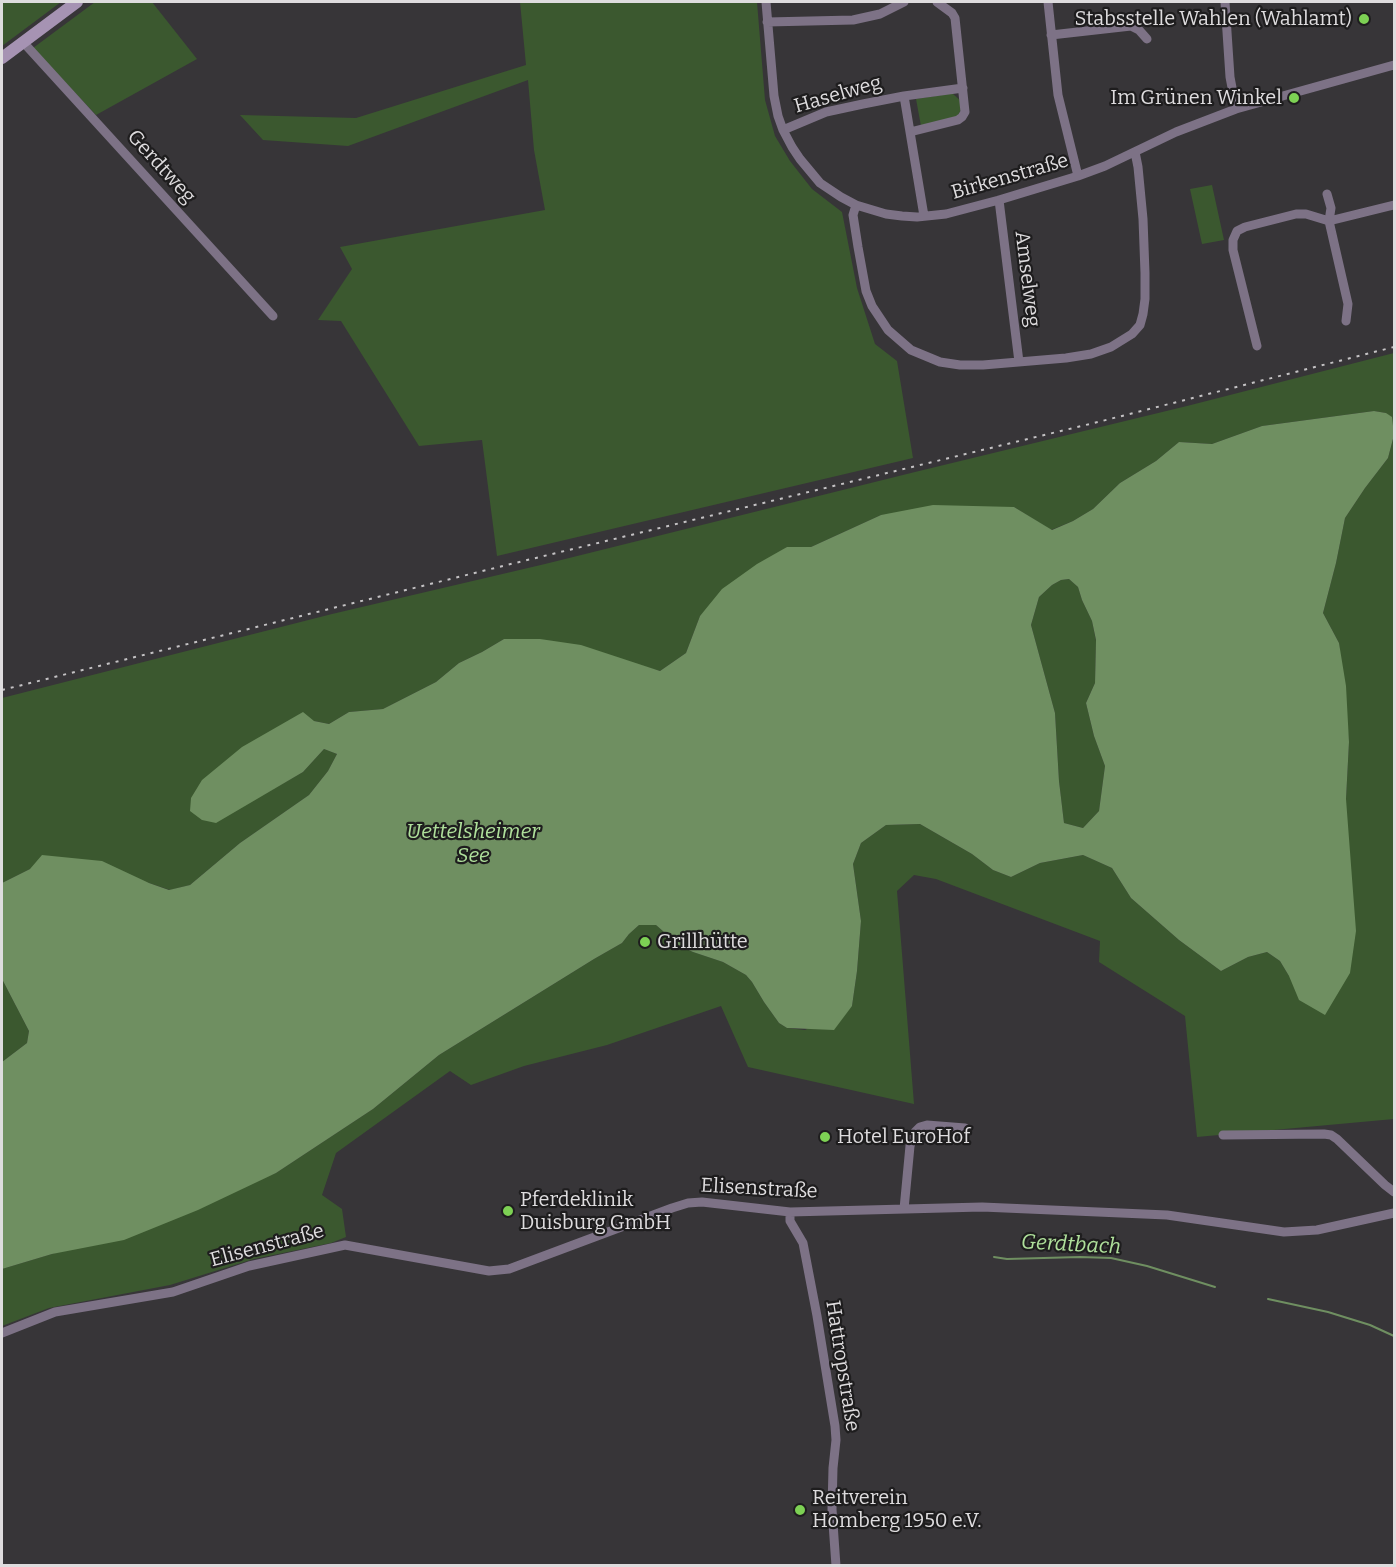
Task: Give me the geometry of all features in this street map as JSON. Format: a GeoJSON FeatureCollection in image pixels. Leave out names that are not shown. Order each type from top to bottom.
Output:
{"type":"FeatureCollection","features":[{"type":"Feature","properties":{"kind":"main road"},"geometry":{"type":"LineString","coordinates":[[2,58],[77,2]]}},
{"type":"Feature","properties":{"kind":"street","name":"Birkenstraße"},"geometry":{"type":"LineString","coordinates":[[766,2],[774,96],[778,116],[783,130],[800,159],[820,183],[841,198],[886,214],[902,216],[946,214],[1078,176],[1136,152],[1176,132],[1236,109],[1395,65]]}},
{"type":"Feature","properties":{"kind":"street"},"geometry":{"type":"LineString","coordinates":[[767,22],[853,20],[880,15],[904,2]]}},
{"type":"Feature","properties":{"kind":"street"},"geometry":{"type":"LineString","coordinates":[[910,132],[958,120],[965,112],[955,18],[937,2]]}},
{"type":"Feature","properties":{"kind":"street"},"geometry":{"type":"LineString","coordinates":[[1048,2],[1058,95],[1078,176]]}},
{"type":"Feature","properties":{"kind":"street"},"geometry":{"type":"LineString","coordinates":[[1225,2],[1230,77],[1236,109]]}},
{"type":"Feature","properties":{"kind":"street"},"geometry":{"type":"LineString","coordinates":[[1051,35],[1131,26],[1139,30],[1147,39]]}},
{"type":"Feature","properties":{"kind":"street","name":"Gerdtweg"},"geometry":{"type":"LineString","coordinates":[[23,42],[273,316]]}},
{"type":"Feature","properties":{"kind":"street","name":"Haselweg"},"geometry":{"type":"LineString","coordinates":[[783,130],[826,112],[904,96],[963,88]]}},
{"type":"Feature","properties":{"kind":"street","name":"Haselweg"},"geometry":{"type":"LineString","coordinates":[[904,96],[924,216]]}},
{"type":"Feature","properties":{"kind":"street"},"geometry":{"type":"LineString","coordinates":[[856,205],[853,215],[866,291],[876,315],[895,337],[921,355],[940,362],[972,365],[1091,354],[1124,341],[1140,325],[1145,299],[1145,273],[1136,152]]}},
{"type":"Feature","properties":{"kind":"street"},"geometry":{"type":"LineString","coordinates":[[1327,194],[1331,208],[1329,221],[1348,304],[1346,321]]}},
{"type":"Feature","properties":{"kind":"street","name":"Amselweg"},"geometry":{"type":"LineString","coordinates":[[999,200],[1019,362]]}},
{"type":"Feature","properties":{"kind":"street"},"geometry":{"type":"LineString","coordinates":[[1257,346],[1233,250],[1233,240],[1237,231],[1296,214],[1306,214],[1329,221],[1395,205]]}},
{"type":"Feature","properties":{"kind":"street"},"geometry":{"type":"LineString","coordinates":[[904,1209],[910,1146],[915,1132],[927,1125],[965,1128]]}},
{"type":"Feature","properties":{"kind":"street"},"geometry":{"type":"LineString","coordinates":[[1223,1135],[1331,1135],[1384,1185],[1395,1192]]}},
{"type":"Feature","properties":{"kind":"street","name":"Elisenstraße"},"geometry":{"type":"LineString","coordinates":[[2,1333],[55,1312],[172,1292],[249,1266],[345,1245],[489,1271],[500,1271],[688,1203],[702,1202],[790,1212],[982,1207],[1167,1215],[1284,1232],[1317,1230],[1395,1213]]}},
{"type":"Feature","properties":{"kind":"street","name":"Hattropstraße"},"geometry":{"type":"LineString","coordinates":[[790,1212],[790,1221],[803,1243],[835,1426],[832,1509],[836,1566]]}},
{"type":"Feature","properties":{"kind":"shaded area"},"geometry":{"type":"Polygon","coordinates":[[[2,2],[61,2],[2,46],[2,2]]]}},
{"type":"Feature","properties":{"kind":"shaded area"},"geometry":{"type":"Polygon","coordinates":[[[95,2],[152,2],[197,59],[96,115],[33,48],[95,2]]]}},
{"type":"Feature","properties":{"kind":"shaded area"},"geometry":{"type":"Polygon","coordinates":[[[520,2],[757,2],[765,100],[775,136],[790,161],[812,189],[842,212],[857,288],[875,344],[897,361],[913,458],[497,556],[482,440],[419,446],[341,321],[318,320],[352,269],[340,247],[545,210],[534,150],[528,80],[348,146],[263,140],[240,115],[356,118],[526,65],[520,2]]]}},
{"type":"Feature","properties":{"kind":"shaded area"},"geometry":{"type":"Polygon","coordinates":[[[953,94],[961,101],[961,110],[958,115],[921,126],[916,99],[953,94]]]}},
{"type":"Feature","properties":{"kind":"shaded area"},"geometry":{"type":"Polygon","coordinates":[[[1212,185],[1224,240],[1202,244],[1190,189],[1212,185]]]}},
{"type":"Feature","properties":{"kind":"shaded area"},"geometry":{"type":"Polygon","coordinates":[[[1394,353],[1394,435],[1386,413],[1374,411],[1262,426],[1212,444],[1179,442],[1156,461],[1120,483],[1093,509],[1051,530],[1014,507],[881,515],[811,547],[787,547],[700,616],[686,653],[660,671],[504,639],[459,663],[436,682],[383,709],[349,712],[329,724],[314,721],[261,796],[303,772],[324,749],[337,754],[328,771],[309,795],[240,843],[190,885],[170,890],[149,883],[30,869],[2,883],[2,698],[332,614],[545,564],[1394,353]]]}},
{"type":"Feature","properties":{"kind":"shaded area"},"geometry":{"type":"Polygon","coordinates":[[[1394,435],[1394,1119],[1197,1137],[1185,1016],[1099,962],[1100,941],[936,879],[914,875],[897,891],[914,1104],[748,1067],[721,1006],[607,1045],[524,1066],[471,1085],[450,1071],[336,1153],[322,1195],[342,1209],[346,1237],[331,1243],[254,1259],[170,1285],[49,1308],[2,1326],[2,1269],[52,1254],[276,1173],[373,1109],[439,1055],[622,943],[639,925],[656,925],[680,946],[723,962],[746,975],[779,1023],[787,1028],[805,1030],[852,1006],[861,921],[853,864],[861,843],[886,825],[920,824],[972,854],[993,870],[1011,877],[1040,863],[1083,855],[1112,868],[1131,898],[1179,940],[1221,971],[1248,957],[1267,952],[1280,961],[1289,976],[1346,799],[1349,742],[1339,643],[1323,613],[1345,518],[1388,458],[1394,435]]]}},
{"type":"Feature","properties":{"kind":"shaded area"},"geometry":{"type":"Polygon","coordinates":[[[1069,579],[1078,587],[1092,621],[1096,641],[1095,683],[1086,703],[1094,736],[1105,766],[1099,811],[1083,828],[1064,823],[1055,713],[1031,625],[1039,597],[1052,585],[1069,579]]]}},
{"type":"Feature","properties":{"kind":"shaded area"},"geometry":{"type":"Polygon","coordinates":[[[2,979],[29,1031],[27,1043],[2,1062],[2,979]]]}},
{"type":"Feature","properties":{"kind":"water","name":"Uettelsheimer See"},"geometry":{"type":"Polygon","coordinates":[[[1374,411],[1386,413],[1392,417],[1394,435],[1388,458],[1345,518],[1323,613],[1339,643],[1346,686],[1349,742],[1346,799],[1356,931],[1350,973],[1325,1015],[1299,1000],[1280,961],[1267,952],[1248,957],[1221,971],[1179,940],[1131,898],[1112,868],[1083,855],[1040,863],[1011,877],[993,870],[972,854],[920,824],[886,825],[861,843],[853,864],[861,921],[857,971],[852,1006],[834,1030],[787,1028],[779,1023],[746,975],[723,962],[680,946],[656,925],[639,925],[622,943],[439,1055],[373,1109],[276,1173],[198,1210],[124,1240],[52,1254],[2,1269],[2,1062],[27,1043],[29,1031],[2,979],[2,883],[30,869],[42,855],[102,861],[169,890],[190,885],[240,843],[309,795],[328,771],[337,754],[324,749],[303,772],[216,823],[202,820],[190,811],[191,798],[202,780],[242,747],[303,712],[314,721],[329,724],[349,712],[383,709],[436,682],[459,663],[504,639],[540,639],[581,645],[660,671],[686,653],[700,616],[722,589],[757,564],[787,547],[811,547],[881,515],[933,505],[1014,507],[1052,530],[1093,509],[1120,483],[1156,461],[1179,442],[1212,444],[1262,426],[1374,411]],[[1069,579],[1052,585],[1039,597],[1031,625],[1055,713],[1064,823],[1083,828],[1099,811],[1105,766],[1094,736],[1086,703],[1095,683],[1096,640],[1092,621],[1078,587],[1069,579]]]}},
{"type":"Feature","properties":{"kind":"waterway","name":"Gerdtbach"},"geometry":{"type":"LineString","coordinates":[[994,1257],[1007,1259],[1111,1258],[1147,1266],[1215,1287]]}},
{"type":"Feature","properties":{"kind":"waterway","name":"Gerdtbach"},"geometry":{"type":"LineString","coordinates":[[1268,1299],[1328,1312],[1370,1325],[1394,1336]]}},
{"type":"Feature","properties":{"kind":"railway"},"geometry":{"type":"LineString","coordinates":[[2,690],[1098,422],[1394,347]]}},
{"type":"Feature","properties":{"kind":"place","name":"Stabsstelle Wahlen (Wahlamt)"},"geometry":{"type":"Point","coordinates":[1364,19]}},
{"type":"Feature","properties":{"kind":"place","name":"Im Grünen Winkel"},"geometry":{"type":"Point","coordinates":[1294,98]}},
{"type":"Feature","properties":{"kind":"place","name":"Grillhütte"},"geometry":{"type":"Point","coordinates":[645,942]}},
{"type":"Feature","properties":{"kind":"place","name":"Hotel EuroHof"},"geometry":{"type":"Point","coordinates":[825,1137]}},
{"type":"Feature","properties":{"kind":"place","name":"Pferdeklinik Duisburg GmbH"},"geometry":{"type":"Point","coordinates":[508,1211]}},
{"type":"Feature","properties":{"kind":"place","name":"Reitverein Homberg 1950 e.V."},"geometry":{"type":"Point","coordinates":[800,1510]}}]}
